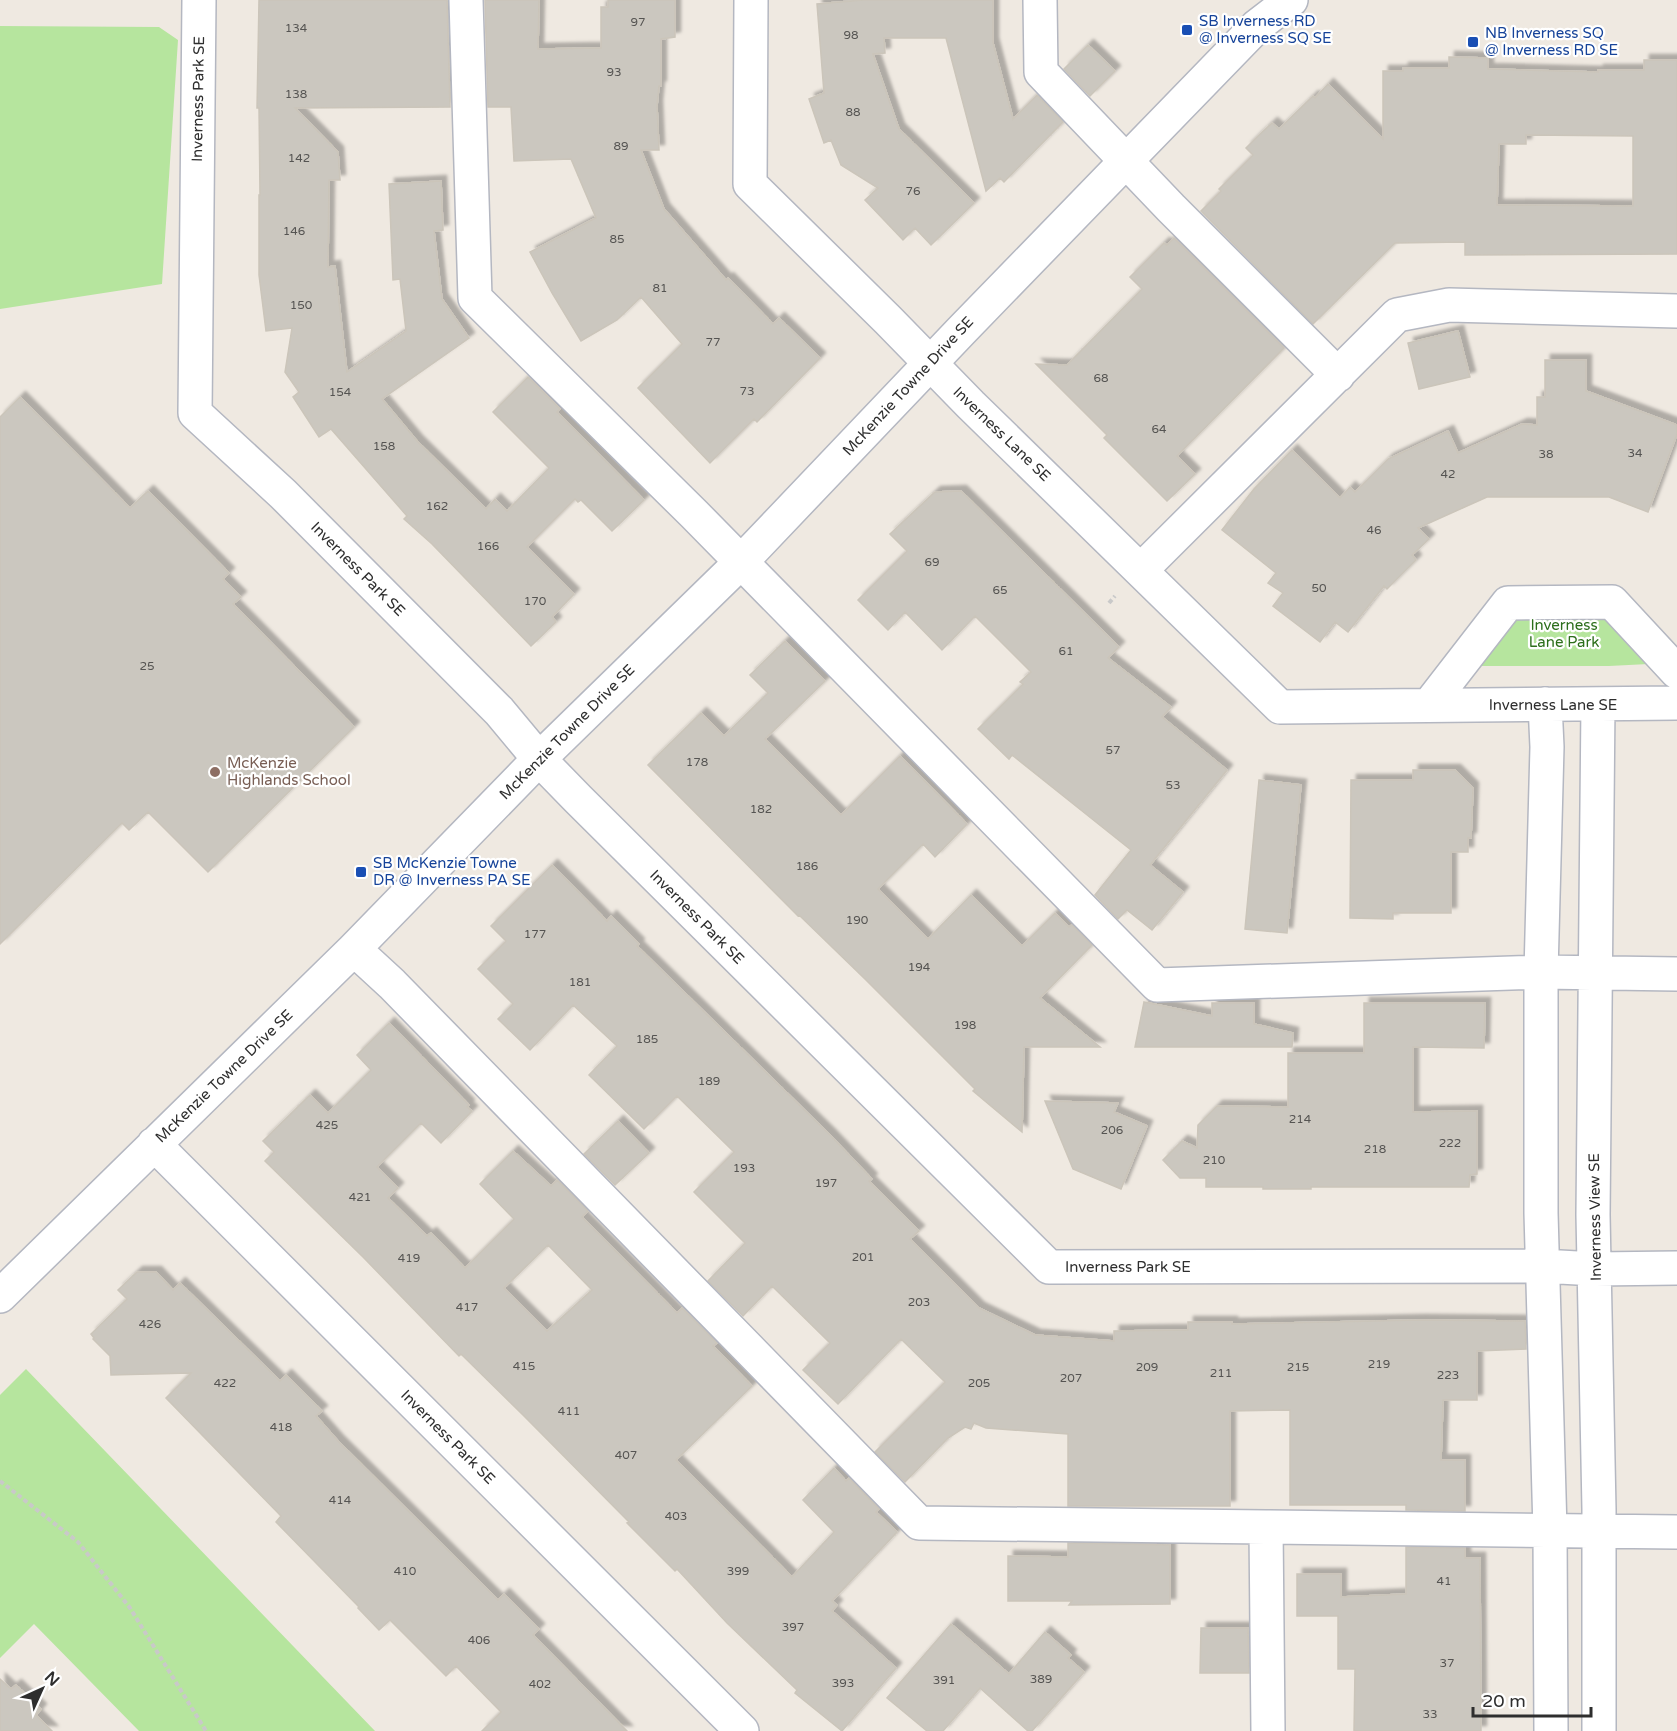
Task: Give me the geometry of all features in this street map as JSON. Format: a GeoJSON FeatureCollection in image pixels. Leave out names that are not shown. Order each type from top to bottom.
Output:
{"type":"FeatureCollection","features":[{"type":"Feature","properties":{"kind":"street","name":"Inverness Park SE"},"geometry":{"type":"LineString","coordinates":[[199,0],[195,412],[292,502],[499,711],[539,759],[1049,1267],[1677,1268]]}},
{"type":"Feature","properties":{"kind":"street"},"geometry":{"type":"LineString","coordinates":[[466,0],[476,298],[741,562],[1157,985],[1541,972],[1677,974]]}},
{"type":"Feature","properties":{"kind":"street","name":"Inverness Lane SE"},"geometry":{"type":"LineString","coordinates":[[751,0],[750,184],[1280,707],[1677,703]]}},
{"type":"Feature","properties":{"kind":"street"},"geometry":{"type":"LineString","coordinates":[[1040,0],[1041,72],[1179,216],[1338,375]]}},
{"type":"Feature","properties":{"kind":"street","name":"McKenzie Towne Drive SE"},"geometry":{"type":"LineString","coordinates":[[0,1296],[354,949],[539,759],[741,562],[1257,26],[1292,0]]}},
{"type":"Feature","properties":{"kind":"street"},"geometry":{"type":"LineString","coordinates":[[1141,570],[1397,315],[1449,305],[1677,311]]}},
{"type":"Feature","properties":{"kind":"street"},"geometry":{"type":"LineString","coordinates":[[1430,705],[1508,603],[1612,602],[1677,672]]}},
{"type":"Feature","properties":{"kind":"street"},"geometry":{"type":"LineString","coordinates":[[1545,704],[1546,758],[1541,972],[1542,1266],[1550,1530],[1551,1731]]}},
{"type":"Feature","properties":{"kind":"street","name":"Inverness View SE"},"geometry":{"type":"LineString","coordinates":[[1598,704],[1593,1215],[1599,1531],[1599,1731]]}},
{"type":"Feature","properties":{"kind":"street"},"geometry":{"type":"LineString","coordinates":[[354,949],[392,984],[920,1523],[1677,1532]]}},
{"type":"Feature","properties":{"kind":"street","name":"Inverness Park SE"},"geometry":{"type":"LineString","coordinates":[[154,1144],[742,1731]]}},
{"type":"Feature","properties":{"kind":"street"},"geometry":{"type":"LineString","coordinates":[[1266,1527],[1268,1731]]}},
{"type":"Feature","properties":{"kind":"path"},"geometry":{"type":"LineString","coordinates":[[0,1481],[78,1542],[130,1608],[206,1731]]}},
{"type":"Feature","properties":{"kind":"green space"},"geometry":{"type":"Polygon","coordinates":[[[0,26],[159,27],[178,40],[162,284],[0,309],[0,26]]]}},
{"type":"Feature","properties":{"kind":"green space","name":"Inverness Lane Park"},"geometry":{"type":"Polygon","coordinates":[[[1612,602],[1668,663],[1609,666],[1460,666],[1508,603],[1612,602]]]}},
{"type":"Feature","properties":{"kind":"green space"},"geometry":{"type":"Polygon","coordinates":[[[26,1369],[375,1731],[139,1731],[34,1624],[0,1658],[0,1395],[26,1369]]]}},
{"type":"Feature","properties":{"kind":"building"},"geometry":{"type":"Polygon","coordinates":[[[259,0],[447,0],[450,107],[295,108],[338,152],[340,180],[329,180],[328,267],[335,266],[347,372],[406,331],[400,279],[393,280],[389,184],[441,181],[443,230],[434,231],[442,299],[469,338],[382,399],[417,441],[486,509],[495,499],[507,511],[549,468],[493,412],[528,377],[560,409],[557,412],[644,500],[612,531],[581,500],[578,502],[575,499],[527,547],[574,594],[552,617],[556,622],[531,646],[432,544],[404,519],[407,516],[331,429],[319,437],[293,397],[299,392],[285,372],[292,328],[266,331],[259,275],[259,108],[257,108],[259,0]]]}},
{"type":"Feature","properties":{"kind":"building"},"geometry":{"type":"Polygon","coordinates":[[[485,0],[539,0],[538,49],[601,48],[601,7],[608,7],[608,0],[675,0],[675,37],[661,39],[661,86],[659,86],[657,106],[659,150],[641,150],[664,209],[726,280],[728,278],[773,324],[779,318],[820,358],[757,422],[754,419],[710,463],[638,388],[682,344],[641,297],[617,320],[581,341],[530,252],[596,218],[571,159],[514,161],[511,107],[488,107],[485,0]]]}},
{"type":"Feature","properties":{"kind":"building"},"geometry":{"type":"Polygon","coordinates":[[[863,0],[993,0],[993,43],[1013,119],[1037,95],[1063,122],[1004,182],[1000,178],[986,191],[946,38],[884,38],[885,53],[873,54],[899,129],[974,203],[931,245],[915,228],[903,240],[865,200],[878,188],[841,165],[831,140],[824,143],[809,99],[824,93],[817,4],[863,0]]]}},
{"type":"Feature","properties":{"kind":"building"},"geometry":{"type":"Polygon","coordinates":[[[1088,45],[1115,71],[1090,96],[1064,69],[1088,45]]]}},
{"type":"Feature","properties":{"kind":"building"},"geometry":{"type":"Polygon","coordinates":[[[1449,57],[1488,58],[1488,69],[1598,72],[1598,70],[1644,70],[1644,60],[1677,60],[1677,254],[1465,255],[1465,242],[1395,243],[1313,324],[1201,211],[1253,155],[1246,148],[1258,136],[1272,123],[1279,129],[1328,84],[1383,139],[1383,71],[1403,71],[1403,68],[1449,68],[1449,57]],[[1526,135],[1526,144],[1499,144],[1497,205],[1633,206],[1633,136],[1526,135]]]}},
{"type":"Feature","properties":{"kind":"building"},"geometry":{"type":"Polygon","coordinates":[[[1174,238],[1284,348],[1177,456],[1195,474],[1167,501],[1104,438],[1107,435],[1036,364],[1067,365],[1142,289],[1130,277],[1164,243],[1167,245],[1174,238]]]}},
{"type":"Feature","properties":{"kind":"building"},"geometry":{"type":"Polygon","coordinates":[[[1458,331],[1470,377],[1419,389],[1408,343],[1458,331]]]}},
{"type":"Feature","properties":{"kind":"building"},"geometry":{"type":"Polygon","coordinates":[[[1545,360],[1586,360],[1586,391],[1677,425],[1677,434],[1648,512],[1609,497],[1487,497],[1418,528],[1429,539],[1412,555],[1416,560],[1387,589],[1384,586],[1348,632],[1335,622],[1320,642],[1273,606],[1283,593],[1268,583],[1276,573],[1222,530],[1254,489],[1292,450],[1340,498],[1350,487],[1355,492],[1388,459],[1448,431],[1458,453],[1522,424],[1537,425],[1537,397],[1545,397],[1545,360]]]}},
{"type":"Feature","properties":{"kind":"building"},"geometry":{"type":"Polygon","coordinates":[[[20,397],[130,508],[148,491],[229,573],[223,579],[241,597],[233,604],[354,727],[208,872],[148,812],[129,830],[122,823],[0,944],[0,417],[20,397]]]}},
{"type":"Feature","properties":{"kind":"building"},"geometry":{"type":"Polygon","coordinates":[[[961,491],[1119,647],[1108,658],[1171,707],[1162,717],[1227,770],[1150,865],[1183,892],[1152,930],[1127,910],[1118,919],[1095,895],[1131,850],[1012,755],[1009,759],[978,729],[1023,684],[1020,682],[1031,672],[975,616],[942,650],[905,612],[888,630],[858,600],[907,551],[890,534],[935,492],[961,491]]]}},
{"type":"Feature","properties":{"kind":"building"},"geometry":{"type":"Polygon","coordinates":[[[785,641],[825,681],[765,739],[841,815],[900,756],[967,824],[935,857],[923,844],[878,889],[928,939],[971,895],[1022,946],[1055,913],[1069,927],[1072,925],[1092,945],[1040,998],[1100,1047],[1024,1047],[1022,1132],[973,1091],[975,1089],[648,765],[701,713],[724,736],[768,693],[750,675],[785,641]]]}},
{"type":"Feature","properties":{"kind":"building"},"geometry":{"type":"Polygon","coordinates":[[[1413,770],[1455,770],[1473,788],[1471,838],[1468,838],[1468,852],[1451,852],[1451,913],[1393,913],[1393,919],[1350,918],[1351,780],[1413,780],[1413,770]]]}},
{"type":"Feature","properties":{"kind":"building"},"geometry":{"type":"Polygon","coordinates":[[[1259,780],[1301,785],[1287,933],[1245,929],[1259,780]]]}},
{"type":"Feature","properties":{"kind":"building"},"geometry":{"type":"Polygon","coordinates":[[[552,865],[607,921],[611,916],[639,944],[637,946],[830,1135],[872,1179],[869,1181],[919,1231],[910,1239],[979,1308],[1035,1335],[1114,1341],[1114,1331],[1188,1330],[1188,1322],[1232,1322],[1232,1324],[1420,1320],[1525,1321],[1526,1349],[1477,1351],[1477,1400],[1443,1400],[1441,1460],[1465,1460],[1465,1511],[1406,1510],[1406,1505],[1290,1505],[1290,1410],[1230,1411],[1230,1506],[1068,1506],[1068,1434],[986,1428],[974,1423],[971,1429],[965,1427],[948,1438],[905,1482],[875,1452],[945,1382],[901,1339],[838,1404],[803,1370],[830,1343],[772,1286],[743,1316],[708,1281],[745,1243],[694,1192],[734,1152],[677,1096],[644,1129],[589,1075],[617,1046],[573,1005],[530,1050],[498,1019],[513,1004],[478,969],[506,941],[491,926],[552,865]]]}},
{"type":"Feature","properties":{"kind":"building"},"geometry":{"type":"Polygon","coordinates":[[[1144,1002],[1212,1016],[1212,1003],[1254,1003],[1254,1024],[1293,1033],[1292,1047],[1135,1047],[1144,1002]]]}},
{"type":"Feature","properties":{"kind":"building"},"geometry":{"type":"Polygon","coordinates":[[[1364,1003],[1485,1003],[1484,1048],[1413,1047],[1413,1112],[1477,1111],[1477,1174],[1470,1175],[1469,1187],[1263,1189],[1263,1187],[1206,1187],[1206,1178],[1180,1178],[1163,1160],[1182,1141],[1197,1148],[1198,1125],[1217,1106],[1288,1107],[1288,1053],[1364,1053],[1364,1003]]]}},
{"type":"Feature","properties":{"kind":"building"},"geometry":{"type":"Polygon","coordinates":[[[389,1023],[469,1105],[467,1107],[472,1111],[441,1143],[421,1123],[377,1167],[398,1188],[388,1198],[427,1236],[431,1233],[465,1268],[514,1219],[480,1184],[513,1151],[551,1186],[557,1180],[588,1211],[582,1217],[677,1313],[682,1308],[717,1343],[713,1346],[752,1386],[676,1460],[792,1577],[834,1532],[803,1500],[834,1468],[846,1481],[849,1478],[879,1509],[876,1512],[897,1532],[832,1601],[837,1605],[832,1611],[896,1668],[842,1731],[795,1693],[797,1690],[727,1623],[677,1569],[675,1571],[523,1415],[461,1354],[459,1356],[265,1161],[274,1152],[263,1141],[310,1095],[328,1113],[371,1070],[357,1055],[389,1023]],[[548,1245],[504,1288],[547,1331],[592,1290],[548,1245]]]}},
{"type":"Feature","properties":{"kind":"building"},"geometry":{"type":"Polygon","coordinates":[[[1045,1101],[1118,1103],[1114,1112],[1147,1126],[1121,1189],[1073,1169],[1045,1101]]]}},
{"type":"Feature","properties":{"kind":"building"},"geometry":{"type":"Polygon","coordinates":[[[618,1121],[649,1153],[615,1185],[584,1154],[618,1121]]]}},
{"type":"Feature","properties":{"kind":"building"},"geometry":{"type":"Polygon","coordinates":[[[137,1272],[156,1272],[173,1290],[180,1283],[280,1381],[286,1375],[322,1411],[316,1416],[338,1441],[498,1600],[504,1594],[539,1629],[533,1635],[627,1731],[482,1731],[501,1712],[456,1666],[446,1676],[390,1620],[379,1630],[276,1522],[281,1516],[166,1398],[191,1373],[111,1375],[110,1356],[91,1334],[127,1299],[118,1290],[137,1272]]]}},
{"type":"Feature","properties":{"kind":"building"},"geometry":{"type":"Polygon","coordinates":[[[1068,1543],[1170,1545],[1170,1604],[1069,1605],[1072,1601],[1008,1601],[1008,1556],[1068,1557],[1068,1543]]]}},
{"type":"Feature","properties":{"kind":"building"},"geometry":{"type":"Polygon","coordinates":[[[1406,1547],[1465,1548],[1465,1558],[1480,1558],[1481,1731],[1354,1731],[1355,1669],[1338,1669],[1338,1616],[1297,1616],[1297,1574],[1341,1574],[1341,1597],[1406,1594],[1406,1547]]]}},
{"type":"Feature","properties":{"kind":"building"},"geometry":{"type":"Polygon","coordinates":[[[951,1624],[1009,1674],[1045,1632],[1071,1655],[1068,1658],[1084,1672],[1032,1731],[1028,1731],[980,1688],[943,1731],[927,1731],[887,1698],[951,1624]]]}},
{"type":"Feature","properties":{"kind":"building"},"geometry":{"type":"Polygon","coordinates":[[[1201,1628],[1248,1628],[1249,1673],[1200,1673],[1201,1628]]]}},
{"type":"Feature","properties":{"kind":"building"},"geometry":{"type":"Polygon","coordinates":[[[0,1679],[11,1689],[16,1685],[41,1709],[36,1715],[52,1731],[0,1731],[0,1679]]]}},
{"type":"Feature","properties":{"kind":"place","name":"SB Inverness RD @ Inverness SQ SE"},"geometry":{"type":"Point","coordinates":[1187,30]}},
{"type":"Feature","properties":{"kind":"place","name":"NB Inverness SQ @ Inverness RD SE"},"geometry":{"type":"Point","coordinates":[1473,42]}},
{"type":"Feature","properties":{"kind":"place","name":"McKenzie Highlands School"},"geometry":{"type":"Point","coordinates":[215,772]}},
{"type":"Feature","properties":{"kind":"place","name":"SB McKenzie Towne DR @ Inverness PA SE"},"geometry":{"type":"Point","coordinates":[361,872]}}]}
